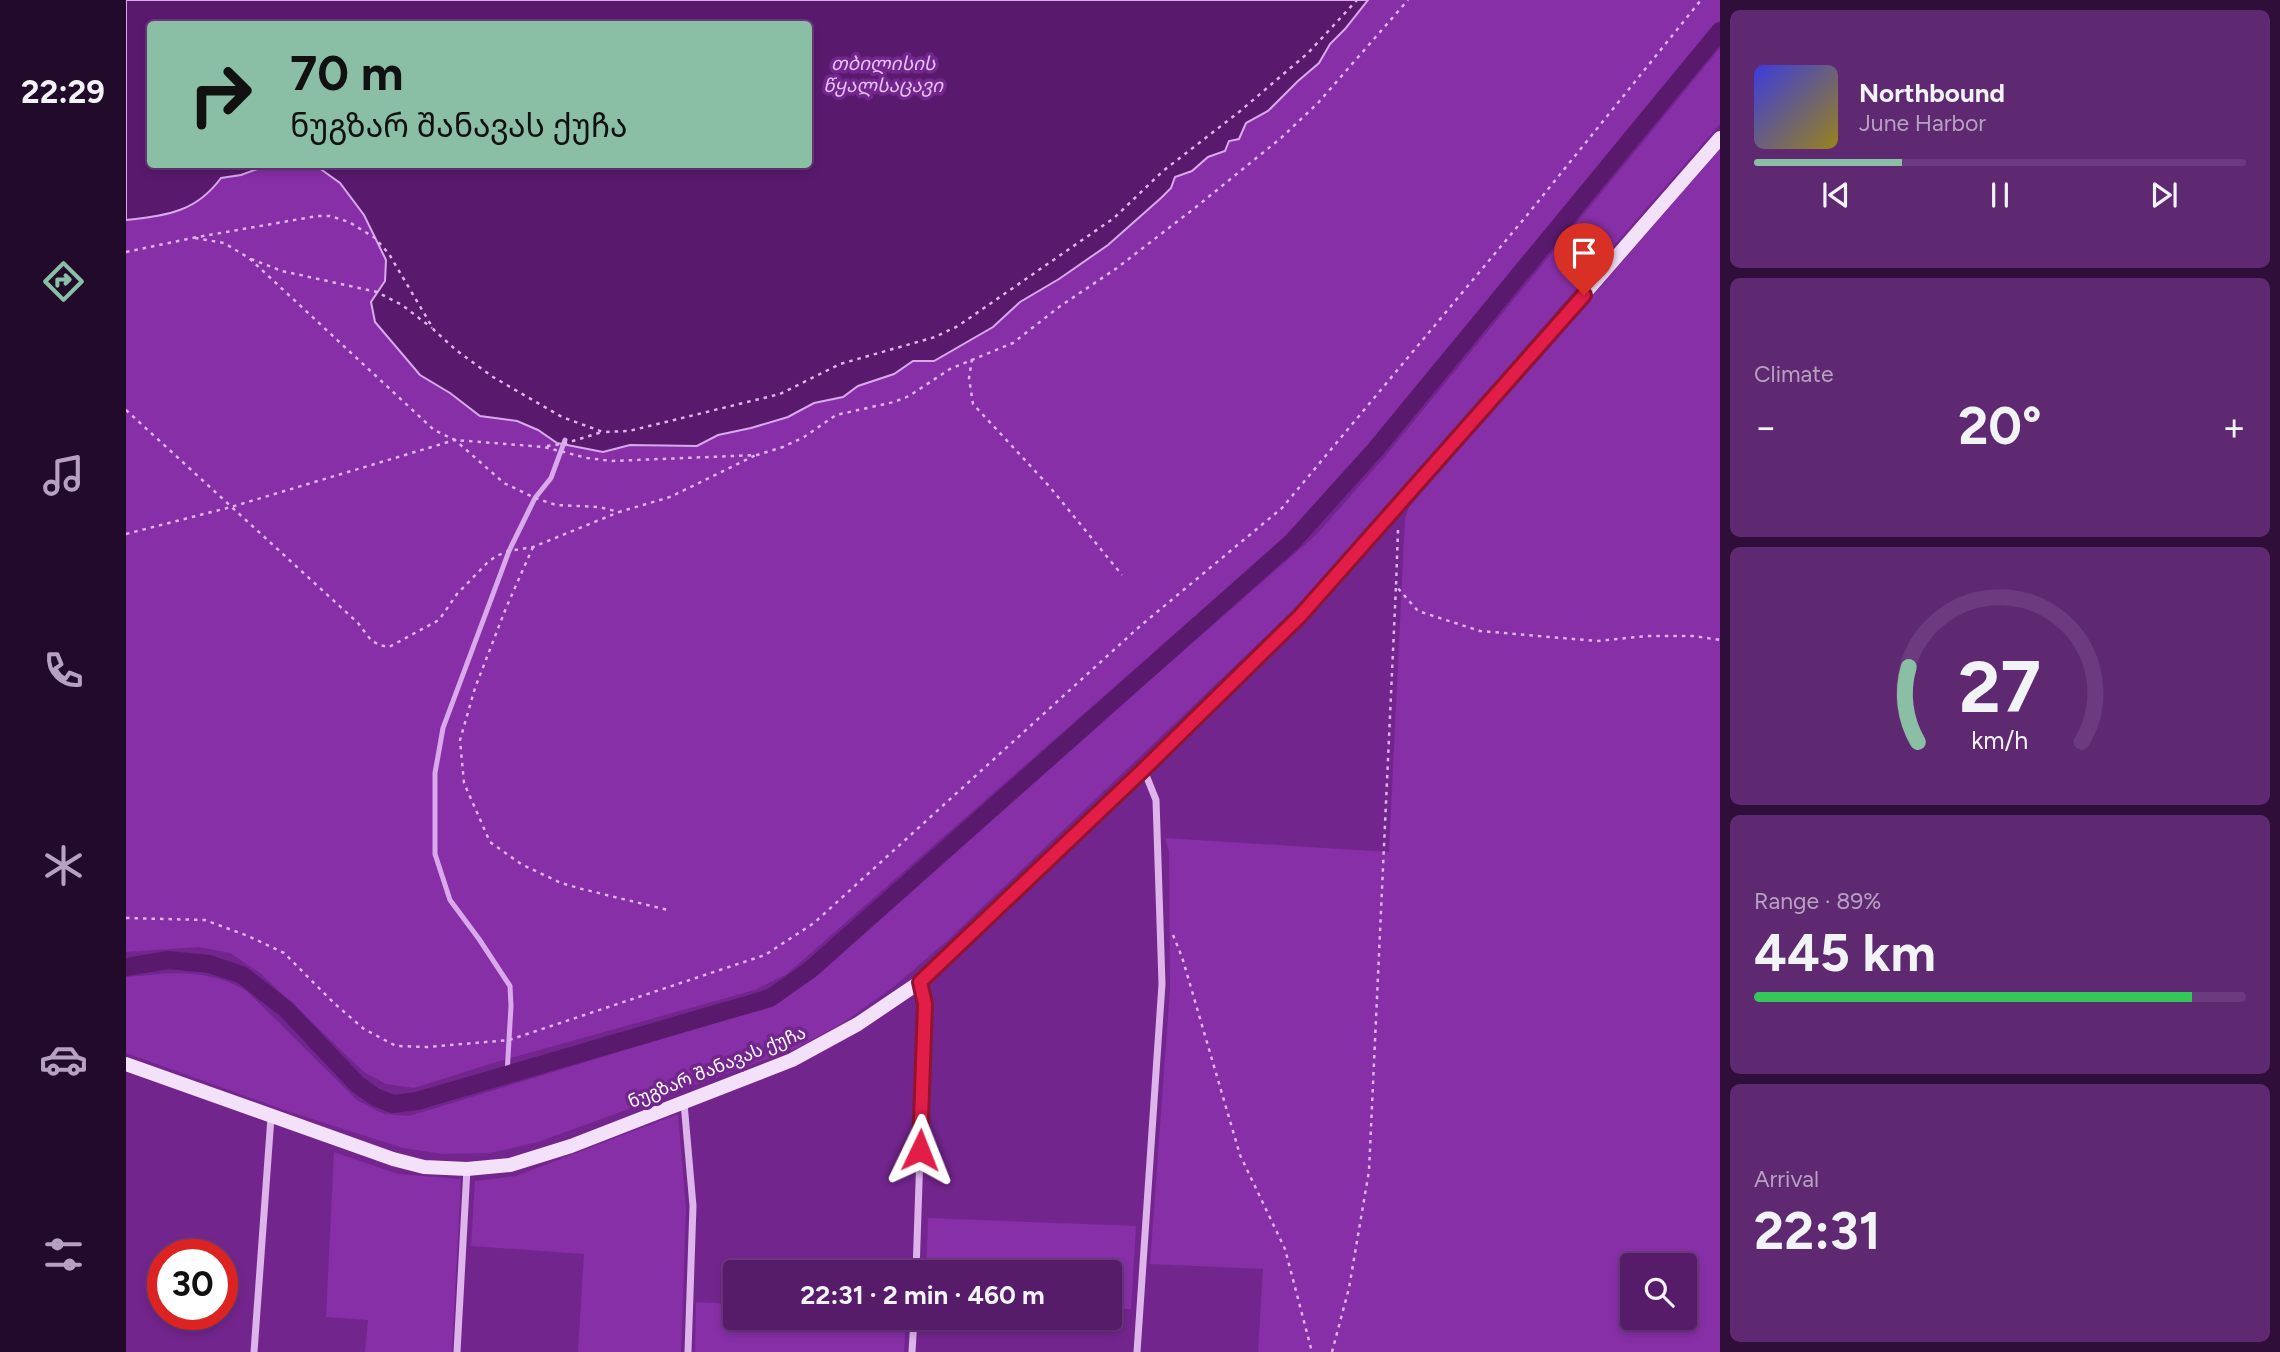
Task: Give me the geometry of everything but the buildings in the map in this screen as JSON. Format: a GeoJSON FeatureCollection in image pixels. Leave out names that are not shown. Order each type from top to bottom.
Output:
{"type":"FeatureCollection","features":[{"type":"Feature","properties":{"kind":"main road","name":"ნუგზარ შანავას ქუჩა"},"geometry":{"type":"LineString","coordinates":[[126,1064],[393,1159],[424,1167],[467,1169],[510,1165],[541,1156],[684,1103],[792,1060],[858,1024],[920,982],[1300,616],[1720,138]]}},
{"type":"Feature","properties":{"kind":"street"},"geometry":{"type":"LineString","coordinates":[[1137,1352],[1162,984],[1156,800],[1144,769]]}},
{"type":"Feature","properties":{"kind":"street"},"geometry":{"type":"LineString","coordinates":[[916,1260],[925,1004],[920,982]]}},
{"type":"Feature","properties":{"kind":"street"},"geometry":{"type":"LineString","coordinates":[[684,1103],[693,1206],[688,1352]]}},
{"type":"Feature","properties":{"kind":"street"},"geometry":{"type":"LineString","coordinates":[[254,1352],[271,1117]]}},
{"type":"Feature","properties":{"kind":"street"},"geometry":{"type":"LineString","coordinates":[[457,1352],[467,1169]]}},
{"type":"Feature","properties":{"kind":"street"},"geometry":{"type":"LineString","coordinates":[[912,1352],[913,1330]]}},
{"type":"Feature","properties":{"kind":"path"},"geometry":{"type":"LineString","coordinates":[[544,447],[603,432],[629,431],[780,394],[840,364],[934,337],[958,326],[1114,218],[1163,171],[1239,112],[1308,53],[1357,0]]}},
{"type":"Feature","properties":{"kind":"path"},"geometry":{"type":"LineString","coordinates":[[126,410],[358,623],[371,640],[389,647],[439,620],[457,594],[487,563],[509,551],[533,547],[620,512],[670,497],[757,454],[783,447],[804,437],[836,415],[909,396],[950,369],[1013,343],[1059,307],[1117,268],[1259,155],[1318,103],[1408,0]]}},
{"type":"Feature","properties":{"kind":"path"},"geometry":{"type":"LineString","coordinates":[[126,918],[205,920],[284,953],[364,1029],[396,1046],[428,1047],[509,1040],[765,955],[814,923],[1139,627],[1282,508],[1528,214],[1702,0]]}},
{"type":"Feature","properties":{"kind":"path"},"geometry":{"type":"LineString","coordinates":[[126,250],[162,246],[192,238],[317,216],[330,216],[349,222],[375,238],[389,254],[434,330]]}},
{"type":"Feature","properties":{"kind":"path"},"geometry":{"type":"LineString","coordinates":[[192,238],[224,243],[249,258],[282,271],[377,292],[402,305],[456,350],[494,377],[562,417],[603,432]]}},
{"type":"Feature","properties":{"kind":"path"},"geometry":{"type":"LineString","coordinates":[[249,258],[434,430],[455,440],[505,483],[556,505],[620,512]]}},
{"type":"Feature","properties":{"kind":"path"},"geometry":{"type":"LineString","coordinates":[[972,359],[969,378],[973,404],[1049,486],[1122,575]]}},
{"type":"Feature","properties":{"kind":"path"},"geometry":{"type":"LineString","coordinates":[[126,534],[231,507],[455,440],[544,447],[587,458],[612,461],[757,454]]}},
{"type":"Feature","properties":{"kind":"path"},"geometry":{"type":"LineString","coordinates":[[1332,1352],[1349,1289],[1369,1171],[1399,505]]}},
{"type":"Feature","properties":{"kind":"path"},"geometry":{"type":"LineString","coordinates":[[533,547],[506,608],[471,701],[460,740],[464,783],[489,842],[521,864],[561,883],[668,910]]}},
{"type":"Feature","properties":{"kind":"path"},"geometry":{"type":"LineString","coordinates":[[1396,586],[1418,611],[1480,631],[1597,641],[1647,636],[1693,636],[1720,640]]}},
{"type":"Feature","properties":{"kind":"path"},"geometry":{"type":"LineString","coordinates":[[1160,903],[1182,957],[1240,1155],[1285,1249],[1312,1352]]}},
{"type":"Feature","properties":{"kind":"shaded area"},"geometry":{"type":"Polygon","coordinates":[[[1368,0],[1720,0],[1720,24],[1458,341],[1300,524],[787,974],[755,990],[493,1063],[414,1088],[386,1084],[364,1072],[260,973],[230,953],[199,947],[126,952],[126,220],[180,210],[201,198],[221,178],[260,168],[319,168],[340,183],[364,215],[386,260],[385,281],[377,292],[420,375],[450,393],[505,419],[538,430],[557,443],[603,452],[630,445],[697,446],[718,435],[788,417],[814,403],[843,397],[858,386],[894,374],[913,361],[934,361],[993,327],[1020,302],[1108,245],[1171,188],[1174,176],[1192,171],[1208,157],[1225,151],[1229,140],[1239,139],[1246,123],[1268,111],[1319,63],[1330,44],[1368,0]]]}},
{"type":"Feature","properties":{"kind":"shaded area"},"geometry":{"type":"Polygon","coordinates":[[[1720,48],[1720,124],[1310,594],[947,941],[892,988],[844,1022],[797,1048],[538,1142],[491,1153],[443,1154],[403,1148],[287,1111],[126,1053],[126,977],[188,974],[216,978],[247,991],[358,1101],[384,1114],[409,1116],[783,1000],[1316,535],[1382,460],[1720,48]]]}},
{"type":"Feature","properties":{"kind":"shaded area"},"geometry":{"type":"Polygon","coordinates":[[[1720,149],[1720,1352],[1258,1352],[1263,1269],[1150,1264],[1170,989],[1169,851],[1165,838],[1389,852],[1405,518],[1409,507],[1720,149]]]}},
{"type":"Feature","properties":{"kind":"shaded area"},"geometry":{"type":"Polygon","coordinates":[[[678,1114],[686,1208],[681,1352],[578,1352],[584,1254],[471,1246],[475,1181],[516,1176],[678,1114]]]}},
{"type":"Feature","properties":{"kind":"shaded area"},"geometry":{"type":"Polygon","coordinates":[[[334,1152],[398,1174],[461,1179],[452,1352],[365,1352],[368,1320],[326,1317],[334,1152]]]}},
{"type":"Feature","properties":{"kind":"shaded area"},"geometry":{"type":"Polygon","coordinates":[[[928,1218],[1136,1226],[1131,1309],[1122,1309],[1122,1260],[926,1260],[928,1218]]]}},
{"type":"Feature","properties":{"kind":"shaded area"},"geometry":{"type":"Polygon","coordinates":[[[696,1302],[723,1303],[723,1330],[905,1330],[904,1352],[695,1352],[696,1302]]]}},
{"type":"Feature","properties":{"kind":"water","name":"თბილისის წყალსაცავი"},"geometry":{"type":"Polygon","coordinates":[[[126,0],[1368,0],[1330,44],[1319,63],[1268,111],[1246,123],[1239,139],[1229,141],[1225,151],[1208,157],[1192,171],[1175,177],[1171,188],[1108,245],[1020,302],[993,327],[934,361],[913,361],[894,374],[858,386],[843,397],[814,403],[788,417],[718,435],[697,446],[630,445],[603,452],[557,443],[538,430],[517,421],[480,416],[420,375],[375,322],[371,302],[385,281],[386,260],[364,215],[340,183],[319,168],[812,168],[812,21],[147,21],[147,168],[260,168],[221,178],[201,199],[179,210],[126,220],[126,0]]]}},
{"type":"Feature","properties":{"kind":"waterway"},"geometry":{"type":"LineString","coordinates":[[126,967],[168,960],[209,964],[242,975],[286,1009],[357,1084],[375,1097],[393,1104],[417,1101],[770,998],[810,970],[1292,542],[1375,450],[1720,31]]}},
{"type":"Feature","properties":{"kind":"waterway"},"geometry":{"type":"LineString","coordinates":[[507,1074],[510,986],[450,900],[435,854],[435,773],[443,728],[509,551],[535,498],[551,478],[565,440]]}},
{"type":"Feature","properties":{"kind":"route"},"geometry":{"type":"LineString","coordinates":[[920,1150],[925,1004],[920,982],[1300,616],[1584,295]]}}]}
